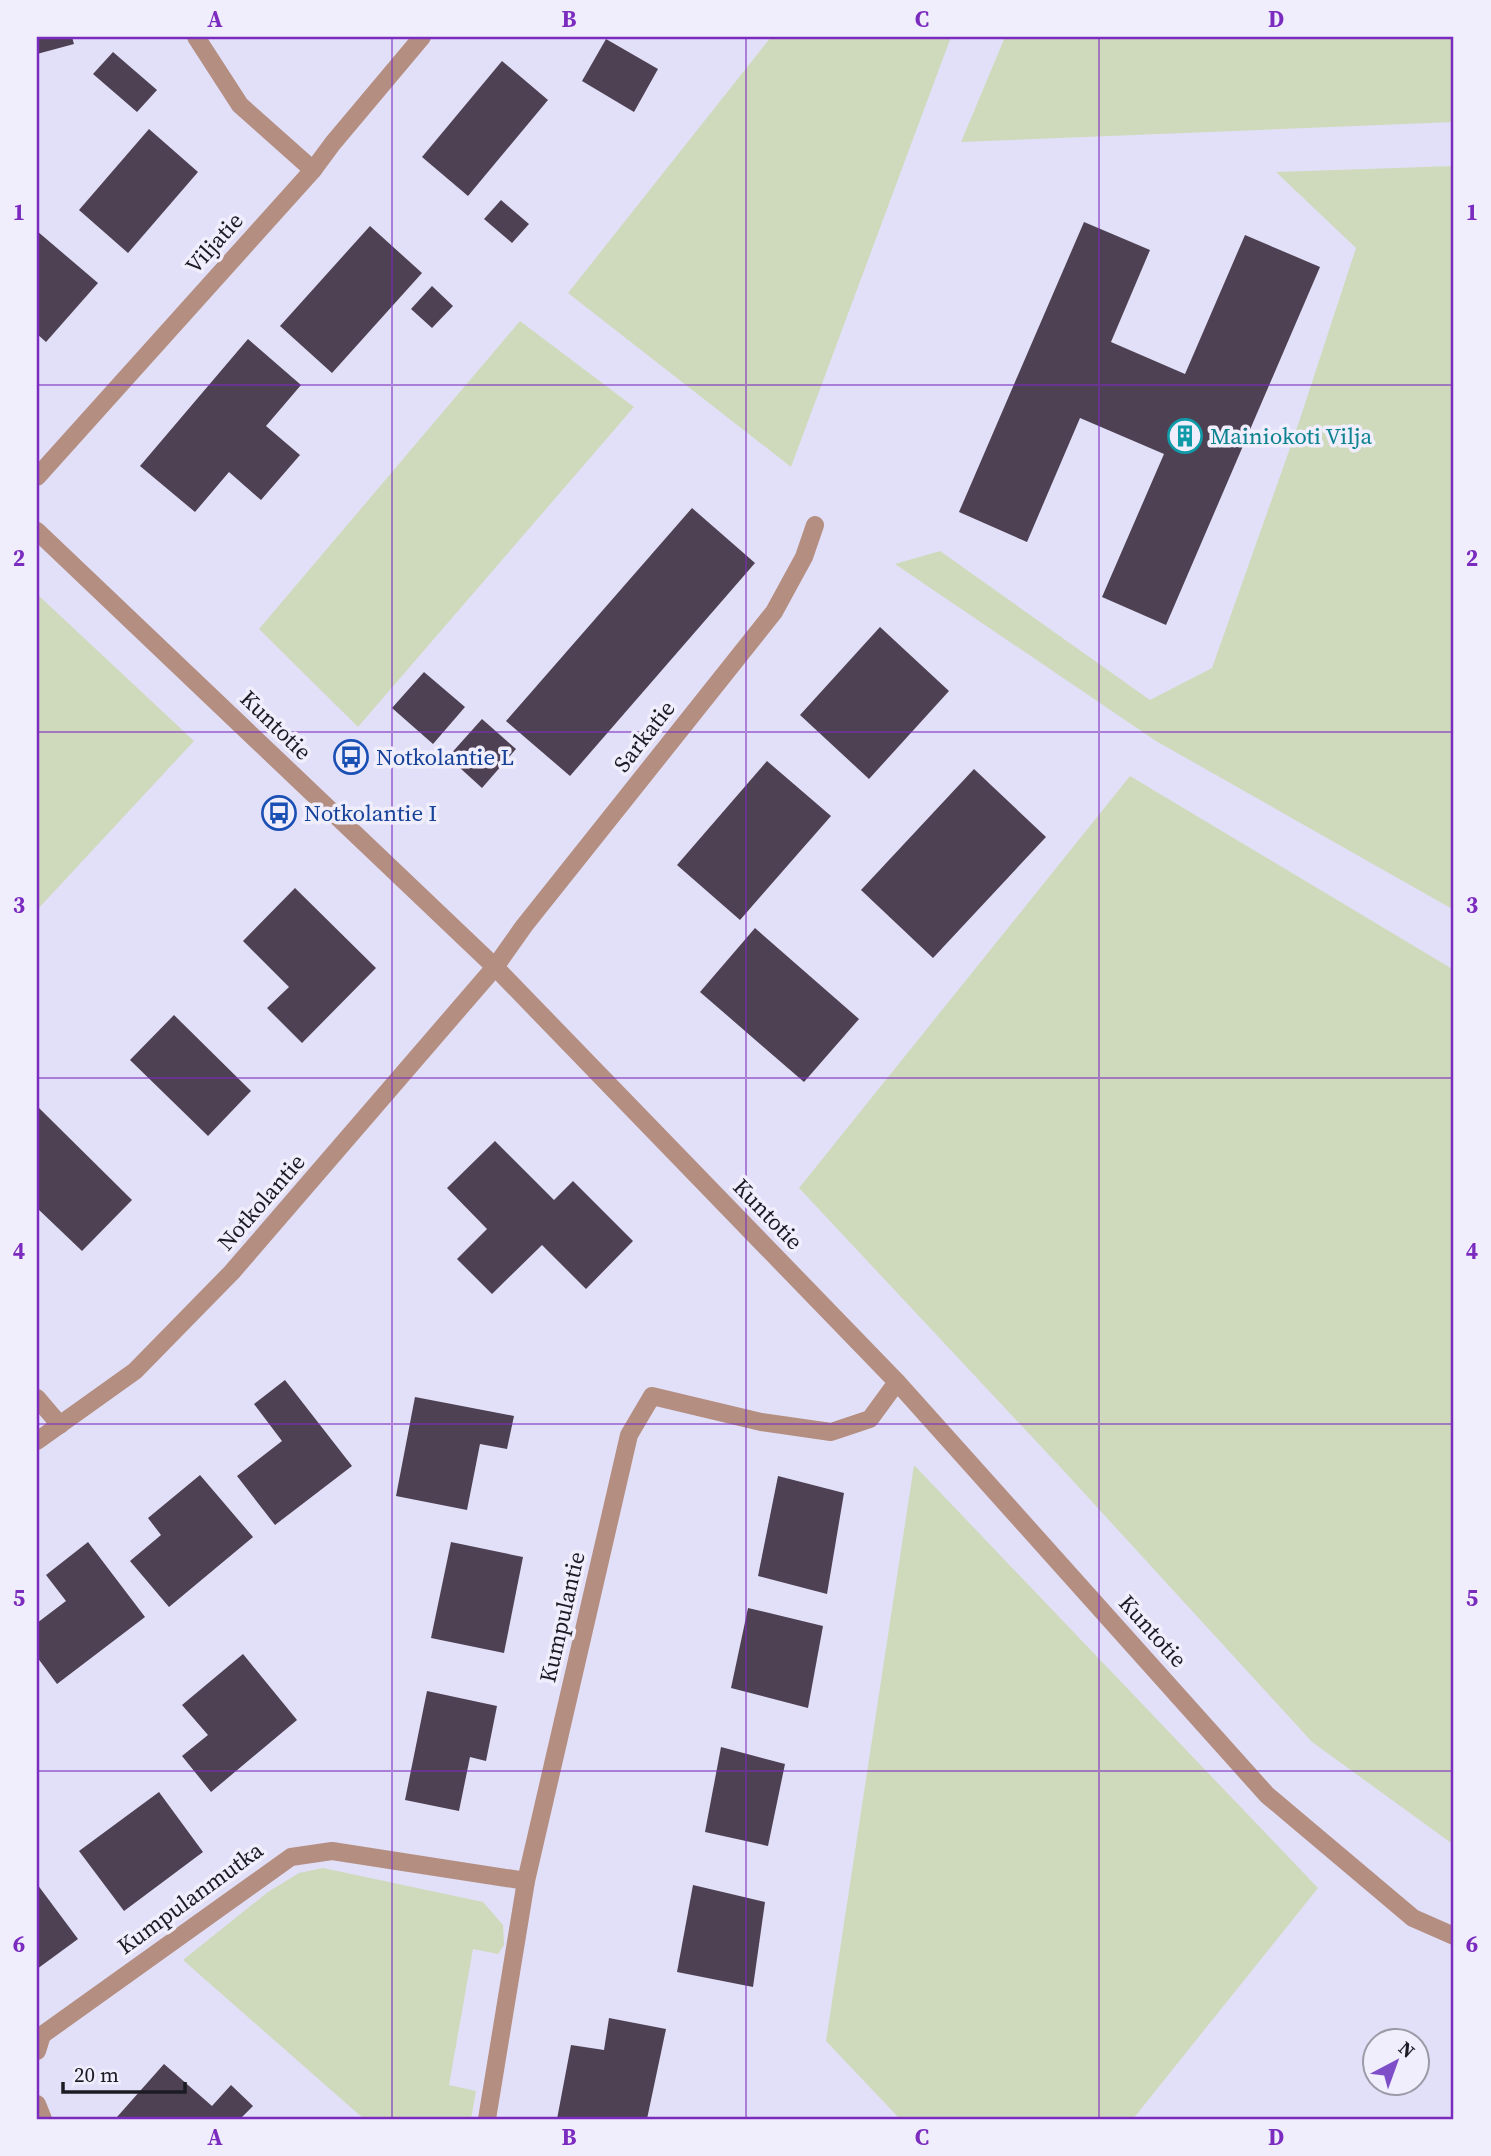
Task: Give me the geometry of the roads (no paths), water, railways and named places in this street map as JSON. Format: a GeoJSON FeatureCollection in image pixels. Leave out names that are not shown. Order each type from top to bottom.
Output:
{"type":"FeatureCollection","features":[{"type":"Feature","properties":{"kind":"street"},"geometry":{"type":"LineString","coordinates":[[196,37],[240,105],[313,170]]}},
{"type":"Feature","properties":{"kind":"street","name":"Viljatie"},"geometry":{"type":"LineString","coordinates":[[37,477],[313,170],[422,37]]}},
{"type":"Feature","properties":{"kind":"street","name":"Sarkatie"},"geometry":{"type":"LineString","coordinates":[[495,967],[524,926],[774,612],[804,557],[815,525]]}},
{"type":"Feature","properties":{"kind":"street","name":"Kuntotie"},"geometry":{"type":"LineString","coordinates":[[37,530],[495,967],[897,1382],[1268,1795],[1413,1918],[1454,1937]]}},
{"type":"Feature","properties":{"kind":"street","name":"Notkolantie"},"geometry":{"type":"LineString","coordinates":[[37,1441],[135,1371],[232,1272],[495,967]]}},
{"type":"Feature","properties":{"kind":"street","name":"Kumpulantie"},"geometry":{"type":"LineString","coordinates":[[487,2119],[526,1881],[629,1435],[652,1396],[761,1422],[831,1432],[870,1419],[897,1382]]}},
{"type":"Feature","properties":{"kind":"street"},"geometry":{"type":"LineString","coordinates":[[37,1398],[60,1425]]}},
{"type":"Feature","properties":{"kind":"street","name":"Kumpulanmutka"},"geometry":{"type":"LineString","coordinates":[[37,2051],[42,2035],[291,1857],[332,1851],[526,1881]]}},
{"type":"Feature","properties":{"kind":"street"},"geometry":{"type":"LineString","coordinates":[[37,2104],[43,2119]]}},
{"type":"Feature","properties":{"kind":"place","name":"Mainiokoti Vilja"},"geometry":{"type":"Point","coordinates":[1185,436]}},
{"type":"Feature","properties":{"kind":"place","name":"Notkolantie L"},"geometry":{"type":"Point","coordinates":[351,757]}},
{"type":"Feature","properties":{"kind":"place","name":"Notkolantie I"},"geometry":{"type":"Point","coordinates":[279,813]}}]}
